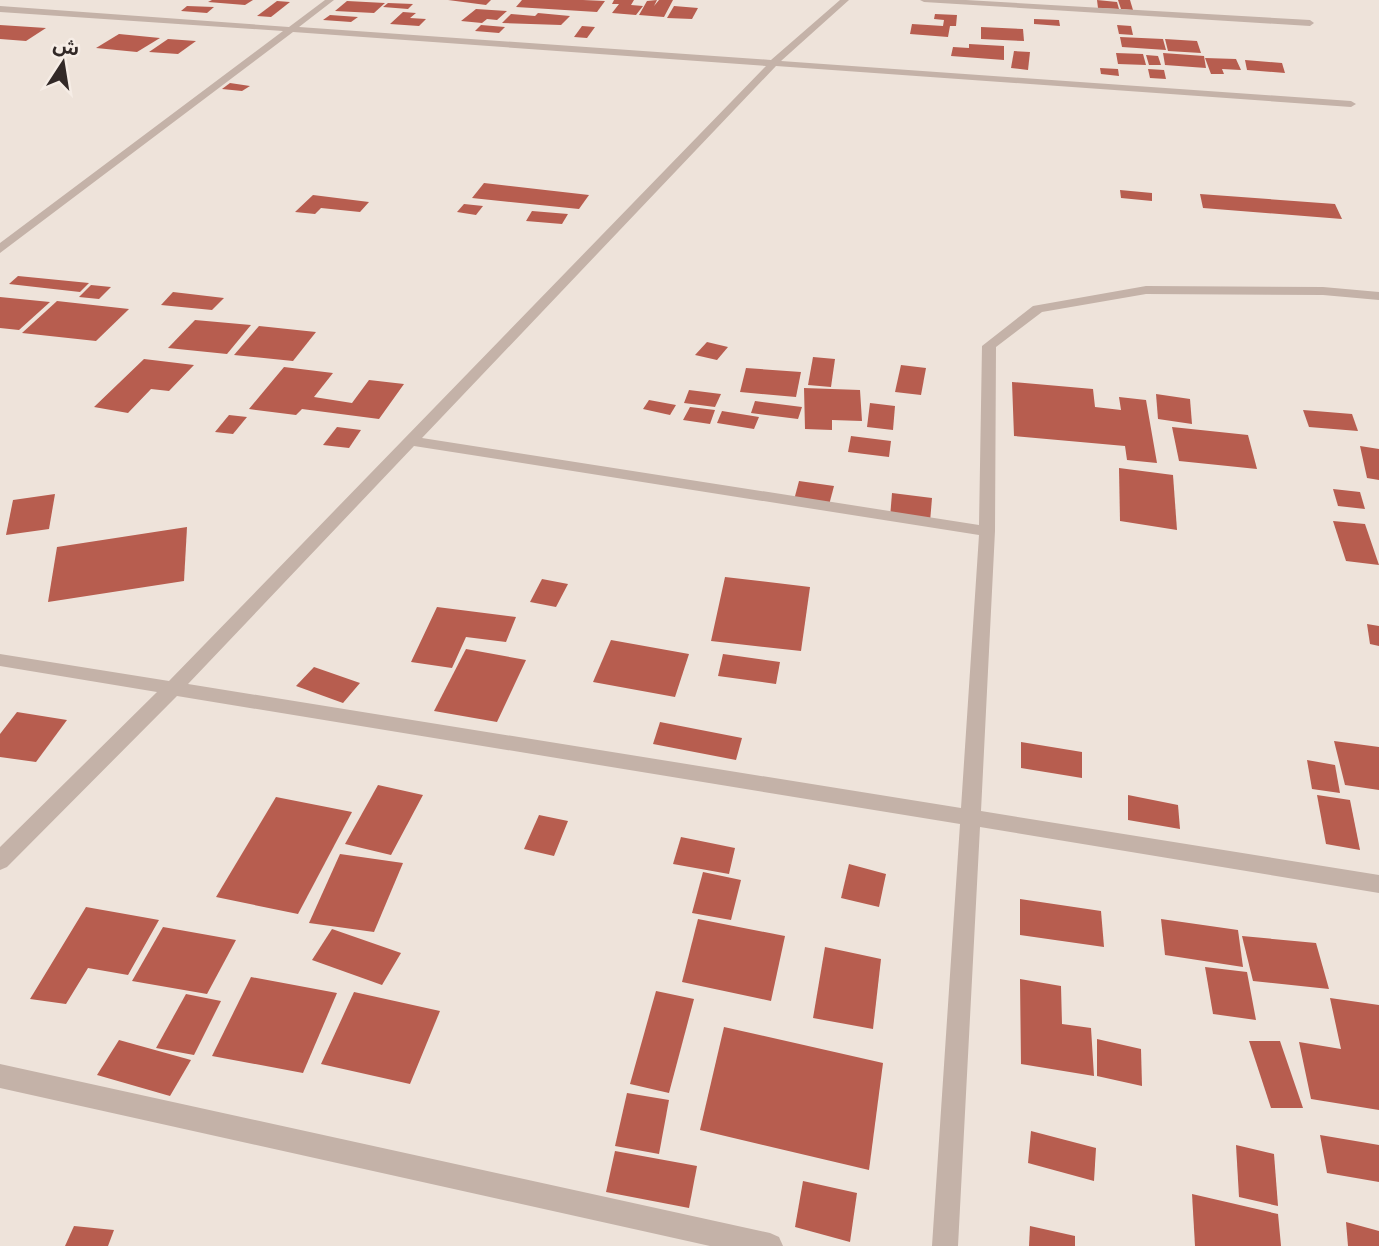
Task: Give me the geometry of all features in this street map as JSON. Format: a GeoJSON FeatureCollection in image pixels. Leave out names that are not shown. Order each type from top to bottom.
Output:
{"type":"FeatureCollection","features":[{"type":"Feature","properties":{"kind":"street"},"geometry":{"type":"LineString","coordinates":[[0,7],[9,0]]}},
{"type":"Feature","properties":{"kind":"street"},"geometry":{"type":"LineString","coordinates":[[0,249],[330,0]]}},
{"type":"Feature","properties":{"kind":"street"},"geometry":{"type":"LineString","coordinates":[[0,862],[174,687],[774,63],[845,0]]}},
{"type":"Feature","properties":{"kind":"street"},"geometry":{"type":"LineString","coordinates":[[924,0],[1310,23]]}},
{"type":"Feature","properties":{"kind":"street"},"geometry":{"type":"LineString","coordinates":[[0,7],[1351,104]]}},
{"type":"Feature","properties":{"kind":"street"},"geometry":{"type":"LineString","coordinates":[[945,1246],[987,531],[989,346],[1038,309],[1146,290],[1324,291],[1379,296]]}},
{"type":"Feature","properties":{"kind":"street"},"geometry":{"type":"LineString","coordinates":[[410,441],[987,531]]}},
{"type":"Feature","properties":{"kind":"street"},"geometry":{"type":"LineString","coordinates":[[0,660],[1379,884]]}},
{"type":"Feature","properties":{"kind":"street"},"geometry":{"type":"LineString","coordinates":[[0,1076],[770,1246]]}},
{"type":"Feature","properties":{"kind":"building"},"geometry":{"type":"Polygon","coordinates":[[[253,0],[245,5],[208,2],[253,0]]]}},
{"type":"Feature","properties":{"kind":"building"},"geometry":{"type":"Polygon","coordinates":[[[448,0],[491,0],[486,5],[448,0]]]}},
{"type":"Feature","properties":{"kind":"building"},"geometry":{"type":"Polygon","coordinates":[[[522,0],[605,1],[597,12],[516,7],[522,0]]]}},
{"type":"Feature","properties":{"kind":"building"},"geometry":{"type":"Polygon","coordinates":[[[614,0],[634,0],[631,5],[643,6],[636,15],[612,13],[619,4],[612,4],[614,0]]]}},
{"type":"Feature","properties":{"kind":"building"},"geometry":{"type":"Polygon","coordinates":[[[657,0],[654,6],[659,0],[673,0],[664,17],[639,15],[647,1],[657,0]]]}},
{"type":"Feature","properties":{"kind":"building"},"geometry":{"type":"Polygon","coordinates":[[[1097,0],[1117,2],[1119,9],[1098,8],[1097,0]]]}},
{"type":"Feature","properties":{"kind":"building"},"geometry":{"type":"Polygon","coordinates":[[[1118,0],[1130,0],[1133,10],[1121,9],[1118,0]]]}},
{"type":"Feature","properties":{"kind":"building"},"geometry":{"type":"Polygon","coordinates":[[[277,1],[290,2],[271,17],[257,16],[277,1]]]}},
{"type":"Feature","properties":{"kind":"building"},"geometry":{"type":"Polygon","coordinates":[[[347,1],[385,3],[374,13],[335,11],[347,1]]]}},
{"type":"Feature","properties":{"kind":"building"},"geometry":{"type":"Polygon","coordinates":[[[388,3],[413,4],[408,9],[383,7],[388,3]]]}},
{"type":"Feature","properties":{"kind":"building"},"geometry":{"type":"Polygon","coordinates":[[[187,6],[214,7],[207,13],[181,11],[187,6]]]}},
{"type":"Feature","properties":{"kind":"building"},"geometry":{"type":"Polygon","coordinates":[[[674,6],[698,8],[692,19],[667,18],[674,6]]]}},
{"type":"Feature","properties":{"kind":"building"},"geometry":{"type":"Polygon","coordinates":[[[476,9],[507,11],[497,20],[487,19],[482,23],[461,21],[476,9]]]}},
{"type":"Feature","properties":{"kind":"building"},"geometry":{"type":"Polygon","coordinates":[[[403,12],[416,13],[410,18],[426,19],[419,26],[390,24],[403,12]]]}},
{"type":"Feature","properties":{"kind":"building"},"geometry":{"type":"Polygon","coordinates":[[[538,13],[570,16],[561,25],[502,23],[511,14],[535,16],[538,13]]]}},
{"type":"Feature","properties":{"kind":"building"},"geometry":{"type":"Polygon","coordinates":[[[935,14],[957,15],[956,26],[950,26],[948,37],[910,34],[912,24],[943,26],[944,20],[934,19],[935,14]]]}},
{"type":"Feature","properties":{"kind":"building"},"geometry":{"type":"Polygon","coordinates":[[[330,15],[358,17],[351,22],[323,20],[330,15]]]}},
{"type":"Feature","properties":{"kind":"building"},"geometry":{"type":"Polygon","coordinates":[[[1034,19],[1059,20],[1060,26],[1034,24],[1034,19]]]}},
{"type":"Feature","properties":{"kind":"building"},"geometry":{"type":"Polygon","coordinates":[[[0,25],[46,28],[26,41],[0,39],[0,25]]]}},
{"type":"Feature","properties":{"kind":"building"},"geometry":{"type":"Polygon","coordinates":[[[481,25],[505,27],[499,33],[475,31],[481,25]]]}},
{"type":"Feature","properties":{"kind":"building"},"geometry":{"type":"Polygon","coordinates":[[[1117,25],[1131,26],[1133,35],[1119,34],[1117,25]]]}},
{"type":"Feature","properties":{"kind":"building"},"geometry":{"type":"Polygon","coordinates":[[[582,26],[595,27],[587,38],[574,37],[582,26]]]}},
{"type":"Feature","properties":{"kind":"building"},"geometry":{"type":"Polygon","coordinates":[[[981,27],[1023,29],[1024,41],[981,39],[981,27]]]}},
{"type":"Feature","properties":{"kind":"building"},"geometry":{"type":"Polygon","coordinates":[[[119,34],[160,38],[137,52],[96,48],[119,34]]]}},
{"type":"Feature","properties":{"kind":"building"},"geometry":{"type":"Polygon","coordinates":[[[1120,37],[1163,39],[1166,50],[1122,47],[1120,37]]]}},
{"type":"Feature","properties":{"kind":"building"},"geometry":{"type":"Polygon","coordinates":[[[168,39],[196,41],[178,54],[149,52],[168,39]]]}},
{"type":"Feature","properties":{"kind":"building"},"geometry":{"type":"Polygon","coordinates":[[[1165,39],[1197,41],[1201,53],[1168,51],[1165,39]]]}},
{"type":"Feature","properties":{"kind":"building"},"geometry":{"type":"Polygon","coordinates":[[[969,44],[1004,46],[1004,60],[951,56],[953,47],[969,48],[969,44]]]}},
{"type":"Feature","properties":{"kind":"building"},"geometry":{"type":"Polygon","coordinates":[[[1014,51],[1030,52],[1028,70],[1011,68],[1014,51]]]}},
{"type":"Feature","properties":{"kind":"building"},"geometry":{"type":"Polygon","coordinates":[[[1116,53],[1143,54],[1146,65],[1118,64],[1116,53]]]}},
{"type":"Feature","properties":{"kind":"building"},"geometry":{"type":"Polygon","coordinates":[[[1163,53],[1204,56],[1206,68],[1165,65],[1163,53]]]}},
{"type":"Feature","properties":{"kind":"building"},"geometry":{"type":"Polygon","coordinates":[[[1146,55],[1158,56],[1161,65],[1149,65],[1146,55]]]}},
{"type":"Feature","properties":{"kind":"building"},"geometry":{"type":"Polygon","coordinates":[[[1205,58],[1236,59],[1241,70],[1222,69],[1224,74],[1211,74],[1205,58]]]}},
{"type":"Feature","properties":{"kind":"building"},"geometry":{"type":"Polygon","coordinates":[[[1245,60],[1282,63],[1285,73],[1247,70],[1245,60]]]}},
{"type":"Feature","properties":{"kind":"building"},"geometry":{"type":"Polygon","coordinates":[[[1100,68],[1118,69],[1119,76],[1101,74],[1100,68]]]}},
{"type":"Feature","properties":{"kind":"building"},"geometry":{"type":"Polygon","coordinates":[[[1148,69],[1164,70],[1166,79],[1150,78],[1148,69]]]}},
{"type":"Feature","properties":{"kind":"building"},"geometry":{"type":"Polygon","coordinates":[[[230,83],[250,86],[242,91],[222,89],[230,83]]]}},
{"type":"Feature","properties":{"kind":"building"},"geometry":{"type":"Polygon","coordinates":[[[484,183],[589,195],[579,209],[472,198],[484,183]]]}},
{"type":"Feature","properties":{"kind":"building"},"geometry":{"type":"Polygon","coordinates":[[[1120,190],[1152,193],[1152,201],[1121,198],[1120,190]]]}},
{"type":"Feature","properties":{"kind":"building"},"geometry":{"type":"Polygon","coordinates":[[[1200,194],[1335,204],[1342,219],[1203,208],[1200,194]]]}},
{"type":"Feature","properties":{"kind":"building"},"geometry":{"type":"Polygon","coordinates":[[[313,195],[369,202],[360,212],[321,208],[315,214],[295,212],[313,195]]]}},
{"type":"Feature","properties":{"kind":"building"},"geometry":{"type":"Polygon","coordinates":[[[464,204],[483,206],[476,215],[457,212],[464,204]]]}},
{"type":"Feature","properties":{"kind":"building"},"geometry":{"type":"Polygon","coordinates":[[[532,211],[568,214],[562,224],[526,221],[532,211]]]}},
{"type":"Feature","properties":{"kind":"building"},"geometry":{"type":"Polygon","coordinates":[[[18,276],[89,283],[80,292],[9,284],[18,276]]]}},
{"type":"Feature","properties":{"kind":"building"},"geometry":{"type":"Polygon","coordinates":[[[91,285],[111,287],[99,299],[79,297],[91,285]]]}},
{"type":"Feature","properties":{"kind":"building"},"geometry":{"type":"Polygon","coordinates":[[[173,292],[224,298],[212,310],[161,305],[173,292]]]}},
{"type":"Feature","properties":{"kind":"building"},"geometry":{"type":"Polygon","coordinates":[[[0,297],[50,302],[19,330],[0,328],[0,297]]]}},
{"type":"Feature","properties":{"kind":"building"},"geometry":{"type":"Polygon","coordinates":[[[57,301],[129,309],[96,341],[22,333],[57,301]]]}},
{"type":"Feature","properties":{"kind":"building"},"geometry":{"type":"Polygon","coordinates":[[[195,320],[251,325],[227,354],[168,348],[195,320]]]}},
{"type":"Feature","properties":{"kind":"building"},"geometry":{"type":"Polygon","coordinates":[[[259,326],[316,332],[293,361],[234,355],[259,326]]]}},
{"type":"Feature","properties":{"kind":"building"},"geometry":{"type":"Polygon","coordinates":[[[707,342],[728,347],[717,360],[695,355],[707,342]]]}},
{"type":"Feature","properties":{"kind":"building"},"geometry":{"type":"Polygon","coordinates":[[[813,357],[835,359],[831,387],[808,385],[813,357]]]}},
{"type":"Feature","properties":{"kind":"building"},"geometry":{"type":"Polygon","coordinates":[[[144,359],[194,365],[169,391],[151,389],[128,413],[94,407],[144,359]]]}},
{"type":"Feature","properties":{"kind":"building"},"geometry":{"type":"Polygon","coordinates":[[[901,365],[926,368],[921,395],[895,392],[901,365]]]}},
{"type":"Feature","properties":{"kind":"building"},"geometry":{"type":"Polygon","coordinates":[[[284,367],[333,373],[314,397],[352,403],[369,380],[404,384],[379,419],[302,409],[296,415],[249,409],[284,367]]]}},
{"type":"Feature","properties":{"kind":"building"},"geometry":{"type":"Polygon","coordinates":[[[746,368],[801,372],[796,397],[740,392],[746,368]]]}},
{"type":"Feature","properties":{"kind":"building"},"geometry":{"type":"Polygon","coordinates":[[[1012,382],[1093,389],[1095,407],[1121,410],[1119,397],[1146,400],[1157,463],[1127,460],[1125,446],[1014,436],[1012,382]]]}},
{"type":"Feature","properties":{"kind":"building"},"geometry":{"type":"Polygon","coordinates":[[[804,388],[860,390],[862,421],[832,420],[832,430],[805,429],[804,388]]]}},
{"type":"Feature","properties":{"kind":"building"},"geometry":{"type":"Polygon","coordinates":[[[689,390],[721,394],[715,407],[684,403],[689,390]]]}},
{"type":"Feature","properties":{"kind":"building"},"geometry":{"type":"Polygon","coordinates":[[[1156,394],[1190,399],[1192,424],[1158,419],[1156,394]]]}},
{"type":"Feature","properties":{"kind":"building"},"geometry":{"type":"Polygon","coordinates":[[[649,400],[676,405],[670,415],[643,409],[649,400]]]}},
{"type":"Feature","properties":{"kind":"building"},"geometry":{"type":"Polygon","coordinates":[[[755,401],[802,407],[798,419],[751,413],[755,401]]]}},
{"type":"Feature","properties":{"kind":"building"},"geometry":{"type":"Polygon","coordinates":[[[870,403],[895,406],[893,430],[867,427],[870,403]]]}},
{"type":"Feature","properties":{"kind":"building"},"geometry":{"type":"Polygon","coordinates":[[[690,407],[715,410],[710,424],[683,420],[690,407]]]}},
{"type":"Feature","properties":{"kind":"building"},"geometry":{"type":"Polygon","coordinates":[[[1303,410],[1352,414],[1358,431],[1309,427],[1303,410]]]}},
{"type":"Feature","properties":{"kind":"building"},"geometry":{"type":"Polygon","coordinates":[[[722,411],[759,417],[754,429],[717,423],[722,411]]]}},
{"type":"Feature","properties":{"kind":"building"},"geometry":{"type":"Polygon","coordinates":[[[229,415],[247,417],[233,434],[215,432],[229,415]]]}},
{"type":"Feature","properties":{"kind":"building"},"geometry":{"type":"Polygon","coordinates":[[[337,427],[361,430],[349,448],[323,445],[337,427]]]}},
{"type":"Feature","properties":{"kind":"building"},"geometry":{"type":"Polygon","coordinates":[[[1172,427],[1248,435],[1257,469],[1179,461],[1172,427]]]}},
{"type":"Feature","properties":{"kind":"building"},"geometry":{"type":"Polygon","coordinates":[[[851,436],[891,441],[889,457],[848,452],[851,436]]]}},
{"type":"Feature","properties":{"kind":"building"},"geometry":{"type":"Polygon","coordinates":[[[1360,446],[1379,449],[1379,480],[1367,478],[1360,446]]]}},
{"type":"Feature","properties":{"kind":"building"},"geometry":{"type":"Polygon","coordinates":[[[1119,468],[1173,475],[1177,530],[1120,521],[1119,468]]]}},
{"type":"Feature","properties":{"kind":"building"},"geometry":{"type":"Polygon","coordinates":[[[799,481],[834,486],[829,505],[794,500],[799,481]]]}},
{"type":"Feature","properties":{"kind":"building"},"geometry":{"type":"Polygon","coordinates":[[[1333,489],[1360,492],[1365,509],[1338,506],[1333,489]]]}},
{"type":"Feature","properties":{"kind":"building"},"geometry":{"type":"Polygon","coordinates":[[[892,493],[932,498],[930,522],[890,518],[892,493]]]}},
{"type":"Feature","properties":{"kind":"building"},"geometry":{"type":"Polygon","coordinates":[[[55,494],[49,529],[6,535],[13,500],[55,494]]]}},
{"type":"Feature","properties":{"kind":"building"},"geometry":{"type":"Polygon","coordinates":[[[1333,521],[1365,524],[1379,565],[1346,561],[1333,521]]]}},
{"type":"Feature","properties":{"kind":"building"},"geometry":{"type":"Polygon","coordinates":[[[187,527],[184,581],[48,602],[57,547],[187,527]]]}},
{"type":"Feature","properties":{"kind":"building"},"geometry":{"type":"Polygon","coordinates":[[[725,577],[810,587],[801,651],[711,641],[725,577]]]}},
{"type":"Feature","properties":{"kind":"building"},"geometry":{"type":"Polygon","coordinates":[[[542,579],[568,584],[556,607],[530,602],[542,579]]]}},
{"type":"Feature","properties":{"kind":"building"},"geometry":{"type":"Polygon","coordinates":[[[437,607],[516,617],[506,642],[466,637],[452,668],[411,662],[437,607]]]}},
{"type":"Feature","properties":{"kind":"building"},"geometry":{"type":"Polygon","coordinates":[[[1367,624],[1379,626],[1379,646],[1370,644],[1367,624]]]}},
{"type":"Feature","properties":{"kind":"building"},"geometry":{"type":"Polygon","coordinates":[[[611,640],[689,654],[675,697],[593,682],[611,640]]]}},
{"type":"Feature","properties":{"kind":"building"},"geometry":{"type":"Polygon","coordinates":[[[466,649],[526,660],[497,722],[434,711],[466,649]]]}},
{"type":"Feature","properties":{"kind":"building"},"geometry":{"type":"Polygon","coordinates":[[[723,654],[780,662],[776,684],[718,676],[723,654]]]}},
{"type":"Feature","properties":{"kind":"building"},"geometry":{"type":"Polygon","coordinates":[[[314,667],[360,683],[343,703],[296,686],[314,667]]]}},
{"type":"Feature","properties":{"kind":"building"},"geometry":{"type":"Polygon","coordinates":[[[17,712],[67,720],[36,762],[0,757],[0,734],[17,712]]]}},
{"type":"Feature","properties":{"kind":"building"},"geometry":{"type":"Polygon","coordinates":[[[660,722],[742,738],[736,760],[653,744],[660,722]]]}},
{"type":"Feature","properties":{"kind":"building"},"geometry":{"type":"Polygon","coordinates":[[[1334,741],[1379,747],[1379,790],[1345,785],[1334,741]]]}},
{"type":"Feature","properties":{"kind":"building"},"geometry":{"type":"Polygon","coordinates":[[[1021,742],[1082,752],[1082,778],[1021,768],[1021,742]]]}},
{"type":"Feature","properties":{"kind":"building"},"geometry":{"type":"Polygon","coordinates":[[[1307,760],[1335,765],[1340,793],[1312,789],[1307,760]]]}},
{"type":"Feature","properties":{"kind":"building"},"geometry":{"type":"Polygon","coordinates":[[[378,785],[423,795],[391,855],[345,844],[378,785]]]}},
{"type":"Feature","properties":{"kind":"building"},"geometry":{"type":"Polygon","coordinates":[[[1128,795],[1178,805],[1180,829],[1128,820],[1128,795]]]}},
{"type":"Feature","properties":{"kind":"building"},"geometry":{"type":"Polygon","coordinates":[[[1317,795],[1350,800],[1360,850],[1326,844],[1317,795]]]}},
{"type":"Feature","properties":{"kind":"building"},"geometry":{"type":"Polygon","coordinates":[[[276,797],[352,812],[298,914],[216,897],[276,797]]]}},
{"type":"Feature","properties":{"kind":"building"},"geometry":{"type":"Polygon","coordinates":[[[539,815],[568,821],[554,856],[524,849],[539,815]]]}},
{"type":"Feature","properties":{"kind":"building"},"geometry":{"type":"Polygon","coordinates":[[[681,837],[735,848],[729,874],[673,864],[681,837]]]}},
{"type":"Feature","properties":{"kind":"building"},"geometry":{"type":"Polygon","coordinates":[[[340,854],[403,863],[374,932],[309,923],[340,854]]]}},
{"type":"Feature","properties":{"kind":"building"},"geometry":{"type":"Polygon","coordinates":[[[849,864],[886,874],[879,907],[841,898],[849,864]]]}},
{"type":"Feature","properties":{"kind":"building"},"geometry":{"type":"Polygon","coordinates":[[[703,872],[741,880],[731,920],[692,913],[703,872]]]}},
{"type":"Feature","properties":{"kind":"building"},"geometry":{"type":"Polygon","coordinates":[[[1020,899],[1101,911],[1104,947],[1020,935],[1020,899]]]}},
{"type":"Feature","properties":{"kind":"building"},"geometry":{"type":"Polygon","coordinates":[[[86,907],[159,920],[128,975],[88,968],[66,1004],[30,999],[86,907]]]}},
{"type":"Feature","properties":{"kind":"building"},"geometry":{"type":"Polygon","coordinates":[[[698,919],[785,936],[771,1001],[682,982],[698,919]]]}},
{"type":"Feature","properties":{"kind":"building"},"geometry":{"type":"Polygon","coordinates":[[[1161,919],[1238,930],[1243,967],[1165,955],[1161,919]]]}},
{"type":"Feature","properties":{"kind":"building"},"geometry":{"type":"Polygon","coordinates":[[[163,927],[236,940],[207,994],[132,981],[163,927]]]}},
{"type":"Feature","properties":{"kind":"building"},"geometry":{"type":"Polygon","coordinates":[[[332,929],[401,953],[382,985],[312,960],[332,929]]]}},
{"type":"Feature","properties":{"kind":"building"},"geometry":{"type":"Polygon","coordinates":[[[1242,936],[1316,943],[1329,989],[1253,981],[1242,936]]]}},
{"type":"Feature","properties":{"kind":"building"},"geometry":{"type":"Polygon","coordinates":[[[825,947],[881,959],[873,1029],[813,1018],[825,947]]]}},
{"type":"Feature","properties":{"kind":"building"},"geometry":{"type":"Polygon","coordinates":[[[1205,967],[1247,972],[1256,1020],[1213,1014],[1205,967]]]}},
{"type":"Feature","properties":{"kind":"building"},"geometry":{"type":"Polygon","coordinates":[[[251,977],[337,993],[303,1073],[212,1056],[251,977]]]}},
{"type":"Feature","properties":{"kind":"building"},"geometry":{"type":"Polygon","coordinates":[[[1020,979],[1061,986],[1062,1024],[1091,1028],[1094,1076],[1021,1064],[1020,979]]]}},
{"type":"Feature","properties":{"kind":"building"},"geometry":{"type":"Polygon","coordinates":[[[656,991],[694,999],[669,1093],[630,1084],[656,991]]]}},
{"type":"Feature","properties":{"kind":"building"},"geometry":{"type":"Polygon","coordinates":[[[354,992],[440,1011],[410,1084],[321,1064],[354,992]]]}},
{"type":"Feature","properties":{"kind":"building"},"geometry":{"type":"Polygon","coordinates":[[[186,994],[221,1001],[194,1055],[156,1048],[186,994]]]}},
{"type":"Feature","properties":{"kind":"building"},"geometry":{"type":"Polygon","coordinates":[[[1330,998],[1379,1005],[1379,1110],[1311,1099],[1299,1042],[1341,1049],[1330,998]]]}},
{"type":"Feature","properties":{"kind":"building"},"geometry":{"type":"Polygon","coordinates":[[[724,1027],[883,1063],[869,1170],[700,1130],[724,1027]]]}},
{"type":"Feature","properties":{"kind":"building"},"geometry":{"type":"Polygon","coordinates":[[[1097,1039],[1141,1049],[1142,1086],[1097,1076],[1097,1039]]]}},
{"type":"Feature","properties":{"kind":"building"},"geometry":{"type":"Polygon","coordinates":[[[119,1040],[191,1060],[170,1096],[97,1075],[119,1040]]]}},
{"type":"Feature","properties":{"kind":"building"},"geometry":{"type":"Polygon","coordinates":[[[1249,1041],[1280,1041],[1303,1108],[1271,1108],[1249,1041]]]}},
{"type":"Feature","properties":{"kind":"building"},"geometry":{"type":"Polygon","coordinates":[[[627,1093],[669,1100],[659,1154],[615,1146],[627,1093]]]}},
{"type":"Feature","properties":{"kind":"building"},"geometry":{"type":"Polygon","coordinates":[[[1031,1131],[1096,1148],[1094,1181],[1028,1163],[1031,1131]]]}},
{"type":"Feature","properties":{"kind":"building"},"geometry":{"type":"Polygon","coordinates":[[[1320,1135],[1379,1145],[1379,1182],[1327,1173],[1320,1135]]]}},
{"type":"Feature","properties":{"kind":"building"},"geometry":{"type":"Polygon","coordinates":[[[1236,1145],[1274,1154],[1278,1206],[1239,1197],[1236,1145]]]}},
{"type":"Feature","properties":{"kind":"building"},"geometry":{"type":"Polygon","coordinates":[[[615,1151],[697,1166],[689,1208],[606,1192],[615,1151]]]}},
{"type":"Feature","properties":{"kind":"building"},"geometry":{"type":"Polygon","coordinates":[[[803,1181],[857,1193],[850,1242],[795,1227],[803,1181]]]}},
{"type":"Feature","properties":{"kind":"building"},"geometry":{"type":"Polygon","coordinates":[[[1192,1194],[1278,1214],[1281,1246],[1195,1246],[1192,1194]]]}},
{"type":"Feature","properties":{"kind":"building"},"geometry":{"type":"Polygon","coordinates":[[[1346,1222],[1379,1231],[1379,1246],[1348,1246],[1346,1222]]]}},
{"type":"Feature","properties":{"kind":"building"},"geometry":{"type":"Polygon","coordinates":[[[74,1226],[114,1230],[108,1246],[65,1246],[74,1226]]]}},
{"type":"Feature","properties":{"kind":"building"},"geometry":{"type":"Polygon","coordinates":[[[1030,1226],[1075,1236],[1075,1246],[1029,1246],[1030,1226]]]}}]}
